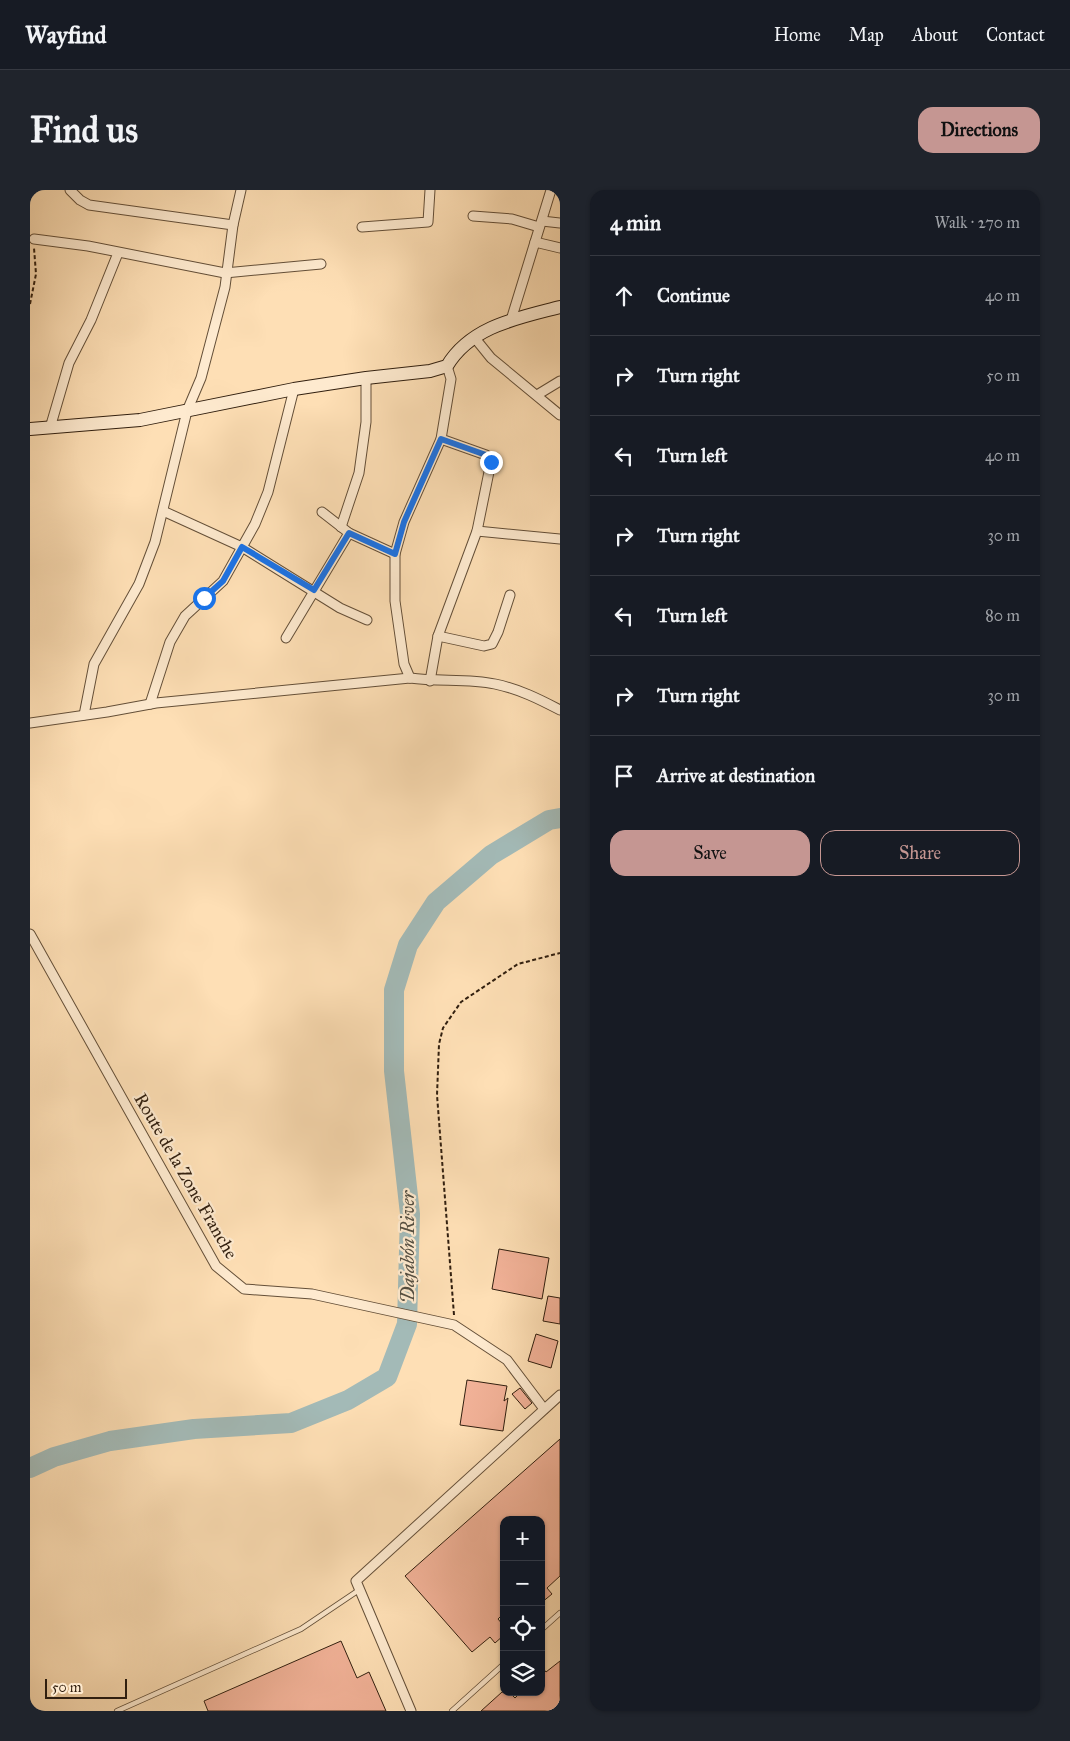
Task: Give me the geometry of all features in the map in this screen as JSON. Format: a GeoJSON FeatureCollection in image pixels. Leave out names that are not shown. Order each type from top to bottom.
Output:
{"type":"FeatureCollection","features":[{"type":"Feature","properties":{"kind":"street"},"geometry":{"type":"LineString","coordinates":[[70,190],[80,200],[89,205],[234,225]]}},
{"type":"Feature","properties":{"kind":"street"},"geometry":{"type":"LineString","coordinates":[[84,716],[94,664],[140,584],[163,511],[187,411],[203,370],[225,287],[225,273],[241,190]]}},
{"type":"Feature","properties":{"kind":"street"},"geometry":{"type":"LineString","coordinates":[[362,227],[428,222],[430,190]]}},
{"type":"Feature","properties":{"kind":"street"},"geometry":{"type":"LineString","coordinates":[[511,320],[551,190]]}},
{"type":"Feature","properties":{"kind":"street"},"geometry":{"type":"LineString","coordinates":[[473,216],[512,219],[541,224],[560,223]]}},
{"type":"Feature","properties":{"kind":"street"},"geometry":{"type":"LineString","coordinates":[[34,239],[88,246],[225,273],[321,264]]}},
{"type":"Feature","properties":{"kind":"street"},"geometry":{"type":"LineString","coordinates":[[535,242],[560,248]]}},
{"type":"Feature","properties":{"kind":"street"},"geometry":{"type":"LineString","coordinates":[[50,428],[69,363],[91,320],[118,253]]}},
{"type":"Feature","properties":{"kind":"street"},"geometry":{"type":"LineString","coordinates":[[30,429],[140,420],[294,389],[430,371],[447,366],[474,337],[484,331],[511,320],[560,307]]}},
{"type":"Feature","properties":{"kind":"street"},"geometry":{"type":"LineString","coordinates":[[474,337],[492,358],[560,414]]}},
{"type":"Feature","properties":{"kind":"street"},"geometry":{"type":"LineString","coordinates":[[410,678],[404,664],[395,601],[395,554],[404,522],[441,439],[451,380],[447,366]]}},
{"type":"Feature","properties":{"kind":"street"},"geometry":{"type":"LineString","coordinates":[[286,638],[314,590],[345,530],[359,474],[366,422],[366,378]]}},
{"type":"Feature","properties":{"kind":"street"},"geometry":{"type":"LineString","coordinates":[[538,395],[560,380]]}},
{"type":"Feature","properties":{"kind":"street"},"geometry":{"type":"LineString","coordinates":[[150,704],[170,642],[185,616],[223,581],[255,524],[268,492],[294,389]]}},
{"type":"Feature","properties":{"kind":"street"},"geometry":{"type":"LineString","coordinates":[[430,681],[438,636],[477,532],[491,462],[486,455],[441,439]]}},
{"type":"Feature","properties":{"kind":"street"},"geometry":{"type":"LineString","coordinates":[[163,511],[242,547],[314,590],[340,608],[367,620]]}},
{"type":"Feature","properties":{"kind":"street"},"geometry":{"type":"LineString","coordinates":[[322,512],[345,530],[395,554]]}},
{"type":"Feature","properties":{"kind":"street"},"geometry":{"type":"LineString","coordinates":[[477,532],[560,539]]}},
{"type":"Feature","properties":{"kind":"street"},"geometry":{"type":"LineString","coordinates":[[438,636],[484,646],[492,644],[510,595]]}},
{"type":"Feature","properties":{"kind":"street"},"geometry":{"type":"LineString","coordinates":[[30,723],[84,716],[150,704],[355,681],[410,678],[430,681],[494,684],[536,697],[560,710]]}},
{"type":"Feature","properties":{"kind":"street","name":"Route de la Zone Franche"},"geometry":{"type":"LineString","coordinates":[[30,934],[216,1266],[244,1289],[312,1294],[450,1323],[507,1360],[544,1409]]}},
{"type":"Feature","properties":{"kind":"street"},"geometry":{"type":"LineString","coordinates":[[411,1711],[356,1581],[560,1395]]}},
{"type":"Feature","properties":{"kind":"lane"},"geometry":{"type":"LineString","coordinates":[[117,1711],[301,1629],[360,1589]]}},
{"type":"Feature","properties":{"kind":"lane"},"geometry":{"type":"LineString","coordinates":[[545,1626],[560,1613]]}},
{"type":"Feature","properties":{"kind":"lane"},"geometry":{"type":"LineString","coordinates":[[452,1711],[500,1668]]}},
{"type":"Feature","properties":{"kind":"path"},"geometry":{"type":"LineString","coordinates":[[30,304],[36,274],[34,239]]}},
{"type":"Feature","properties":{"kind":"path"},"geometry":{"type":"LineString","coordinates":[[450,1323],[437,1095],[439,1044],[443,1028],[461,1002],[518,964],[560,953]]}},
{"type":"Feature","properties":{"kind":"building"},"geometry":{"type":"Polygon","coordinates":[[[499,1249],[549,1258],[542,1299],[492,1289],[499,1249]]]}},
{"type":"Feature","properties":{"kind":"building"},"geometry":{"type":"Polygon","coordinates":[[[548,1296],[560,1298],[560,1324],[543,1321],[548,1296]]]}},
{"type":"Feature","properties":{"kind":"building"},"geometry":{"type":"Polygon","coordinates":[[[536,1334],[558,1341],[551,1368],[528,1361],[536,1334]]]}},
{"type":"Feature","properties":{"kind":"building"},"geometry":{"type":"Polygon","coordinates":[[[467,1380],[507,1386],[504,1401],[508,1398],[503,1431],[460,1425],[467,1380]]]}},
{"type":"Feature","properties":{"kind":"building"},"geometry":{"type":"Polygon","coordinates":[[[520,1388],[532,1403],[525,1409],[512,1394],[520,1388]]]}},
{"type":"Feature","properties":{"kind":"building"},"geometry":{"type":"Polygon","coordinates":[[[560,1439],[560,1576],[547,1588],[552,1594],[545,1600],[545,1516],[500,1516],[500,1617],[498,1619],[500,1621],[500,1639],[495,1643],[490,1637],[472,1652],[405,1576],[560,1439]]]}},
{"type":"Feature","properties":{"kind":"building"},"geometry":{"type":"Polygon","coordinates":[[[341,1641],[357,1678],[369,1672],[386,1711],[208,1711],[204,1701],[341,1641]]]}},
{"type":"Feature","properties":{"kind":"building"},"geometry":{"type":"Polygon","coordinates":[[[560,1661],[560,1711],[481,1711],[500,1694],[500,1696],[513,1696],[515,1698],[517,1696],[545,1696],[545,1671],[546,1672],[560,1661]]]}},
{"type":"Feature","properties":{"kind":"waterway","name":"Dajabón River"},"geometry":{"type":"LineString","coordinates":[[30,1468],[54,1457],[110,1441],[194,1429],[291,1423],[348,1400],[387,1377],[407,1324],[410,1214],[394,1071],[394,990],[408,945],[436,902],[491,855],[549,820],[560,818]]}},
{"type":"Feature","properties":{"kind":"route"},"geometry":{"type":"LineString","coordinates":[[204,598],[223,581],[242,547],[314,590],[349,533],[395,554],[404,522],[441,439],[486,455],[491,462]]}}]}
